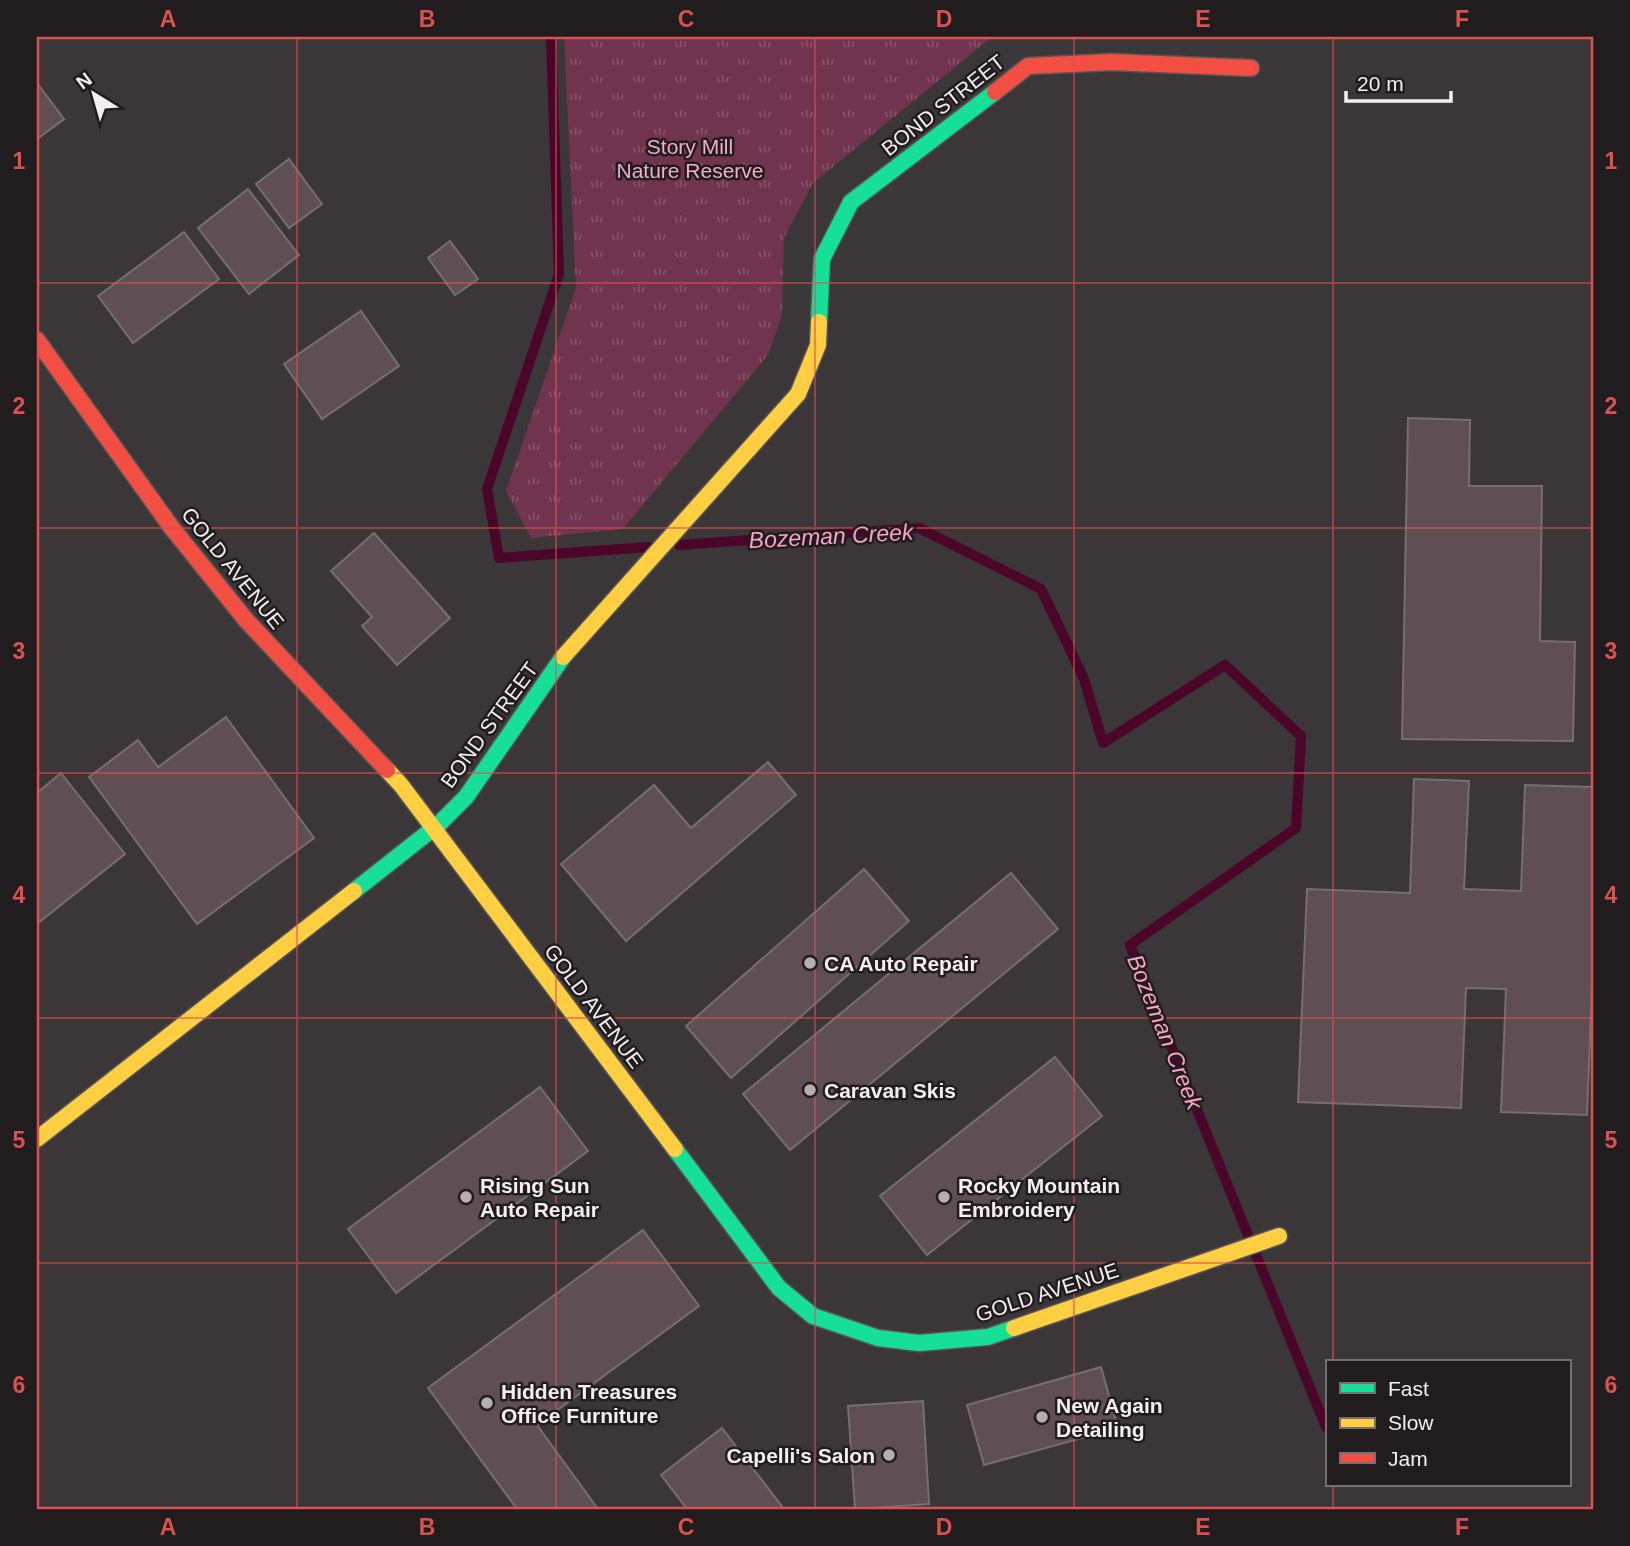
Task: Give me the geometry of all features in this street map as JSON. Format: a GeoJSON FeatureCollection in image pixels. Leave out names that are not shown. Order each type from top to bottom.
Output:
{"type":"FeatureCollection","features":[{"type":"Feature","properties":{"kind":"street","name":"BOND STREET"},"geometry":{"type":"LineString","coordinates":[[37,1139],[434,828],[468,793],[531,701],[584,632],[601,617],[798,394],[818,345],[822,259],[851,202],[1028,66],[1112,62],[1251,68]]}},
{"type":"Feature","properties":{"kind":"street","name":"GOLD AVENUE"},"geometry":{"type":"LineString","coordinates":[[37,340],[172,528],[246,620],[401,785],[779,1288],[813,1316],[878,1338],[919,1342],[988,1337],[1279,1236]]}},
{"type":"Feature","properties":{"kind":"green space","name":"Story Mill Nature Reserve"},"geometry":{"type":"Polygon","coordinates":[[[564,37],[992,37],[813,183],[784,238],[782,315],[768,355],[623,529],[531,538],[506,491],[576,288],[564,37]]]}},
{"type":"Feature","properties":{"kind":"building"},"geometry":{"type":"Polygon","coordinates":[[[37,83],[64,119],[37,139],[37,83]]]}},
{"type":"Feature","properties":{"kind":"building"},"geometry":{"type":"Polygon","coordinates":[[[289,159],[322,204],[289,228],[256,184],[289,159]]]}},
{"type":"Feature","properties":{"kind":"building"},"geometry":{"type":"Polygon","coordinates":[[[248,189],[299,255],[249,294],[198,228],[248,189]]]}},
{"type":"Feature","properties":{"kind":"building"},"geometry":{"type":"Polygon","coordinates":[[[184,232],[219,279],[133,343],[98,296],[184,232]]]}},
{"type":"Feature","properties":{"kind":"building"},"geometry":{"type":"Polygon","coordinates":[[[450,241],[478,279],[455,295],[428,258],[450,241]]]}},
{"type":"Feature","properties":{"kind":"building"},"geometry":{"type":"Polygon","coordinates":[[[361,311],[399,366],[322,419],[284,364],[361,311]]]}},
{"type":"Feature","properties":{"kind":"building"},"geometry":{"type":"Polygon","coordinates":[[[1408,418],[1470,420],[1469,486],[1542,486],[1540,641],[1575,642],[1573,741],[1402,739],[1408,418]]]}},
{"type":"Feature","properties":{"kind":"building"},"geometry":{"type":"Polygon","coordinates":[[[374,533],[450,618],[397,665],[362,626],[372,617],[331,571],[374,533]]]}},
{"type":"Feature","properties":{"kind":"building"},"geometry":{"type":"Polygon","coordinates":[[[226,717],[314,838],[197,924],[89,777],[138,740],[158,767],[226,717]]]}},
{"type":"Feature","properties":{"kind":"building"},"geometry":{"type":"Polygon","coordinates":[[[768,762],[796,795],[626,941],[561,864],[654,785],[691,828],[768,762]]]}},
{"type":"Feature","properties":{"kind":"building"},"geometry":{"type":"Polygon","coordinates":[[[61,773],[125,854],[37,924],[37,793],[61,773]]]}},
{"type":"Feature","properties":{"kind":"building"},"geometry":{"type":"Polygon","coordinates":[[[1414,779],[1469,781],[1464,889],[1521,891],[1525,785],[1593,787],[1593,958],[1587,1115],[1501,1112],[1506,989],[1466,988],[1461,1108],[1298,1102],[1307,889],[1410,893],[1414,779]]]}},
{"type":"Feature","properties":{"kind":"building"},"geometry":{"type":"Polygon","coordinates":[[[864,869],[909,921],[731,1078],[686,1026],[864,869]]]}},
{"type":"Feature","properties":{"kind":"building"},"geometry":{"type":"Polygon","coordinates":[[[1011,873],[1058,929],[790,1150],[743,1094],[1011,873]]]}},
{"type":"Feature","properties":{"kind":"building"},"geometry":{"type":"Polygon","coordinates":[[[1055,1057],[1102,1116],[927,1255],[880,1196],[1055,1057]]]}},
{"type":"Feature","properties":{"kind":"building"},"geometry":{"type":"Polygon","coordinates":[[[540,1087],[588,1151],[396,1293],[348,1229],[540,1087]]]}},
{"type":"Feature","properties":{"kind":"building"},"geometry":{"type":"Polygon","coordinates":[[[643,1230],[699,1306],[537,1425],[598,1509],[517,1509],[428,1388],[643,1230]]]}},
{"type":"Feature","properties":{"kind":"building","name":"New Again Detailing"},"geometry":{"type":"Polygon","coordinates":[[[1101,1367],[1118,1428],[984,1465],[967,1405],[1101,1367]]]}},
{"type":"Feature","properties":{"kind":"building","name":"Capelli's Salon"},"geometry":{"type":"Polygon","coordinates":[[[923,1401],[929,1504],[855,1509],[848,1406],[923,1401]]]}},
{"type":"Feature","properties":{"kind":"building"},"geometry":{"type":"Polygon","coordinates":[[[722,1428],[784,1509],[687,1509],[661,1475],[722,1428]]]}},
{"type":"Feature","properties":{"kind":"waterway","name":"Bozeman Creek"},"geometry":{"type":"LineString","coordinates":[[551,37],[559,274],[487,489],[499,558],[649,547]]}},
{"type":"Feature","properties":{"kind":"waterway","name":"Bozeman Creek"},"geometry":{"type":"LineString","coordinates":[[679,545],[919,528],[1041,589],[1084,679],[1103,743],[1225,665],[1301,736],[1296,828],[1130,945],[1326,1427]]}},
{"type":"Feature","properties":{"kind":"traffic: fast"},"geometry":{"type":"LineString","coordinates":[[819,322],[822,259],[851,202],[995,92]]}},
{"type":"Feature","properties":{"kind":"traffic: fast"},"geometry":{"type":"LineString","coordinates":[[354,891],[439,824],[466,797],[563,657]]}},
{"type":"Feature","properties":{"kind":"traffic: fast"},"geometry":{"type":"LineString","coordinates":[[675,1149],[779,1288],[813,1316],[878,1338],[919,1343],[988,1337],[1014,1328]]}},
{"type":"Feature","properties":{"kind":"traffic: slow"},"geometry":{"type":"LineString","coordinates":[[563,657],[798,394],[818,345],[819,322]]}},
{"type":"Feature","properties":{"kind":"traffic: slow"},"geometry":{"type":"LineString","coordinates":[[387,770],[675,1149]]}},
{"type":"Feature","properties":{"kind":"traffic: slow"},"geometry":{"type":"LineString","coordinates":[[37,1139],[354,891]]}},
{"type":"Feature","properties":{"kind":"traffic: slow"},"geometry":{"type":"LineString","coordinates":[[1014,1328],[1279,1236]]}},
{"type":"Feature","properties":{"kind":"traffic: jam"},"geometry":{"type":"LineString","coordinates":[[995,92],[1028,66],[1112,62],[1251,68]]}},
{"type":"Feature","properties":{"kind":"traffic: jam"},"geometry":{"type":"LineString","coordinates":[[37,340],[172,528],[246,620],[387,770]]}},
{"type":"Feature","properties":{"kind":"place","name":"CA Auto Repair"},"geometry":{"type":"Point","coordinates":[810,963]}},
{"type":"Feature","properties":{"kind":"place","name":"Caravan Skis"},"geometry":{"type":"Point","coordinates":[810,1090]}},
{"type":"Feature","properties":{"kind":"place","name":"Rising Sun Auto Repair"},"geometry":{"type":"Point","coordinates":[466,1197]}},
{"type":"Feature","properties":{"kind":"place","name":"Rocky Mountain Embroidery"},"geometry":{"type":"Point","coordinates":[944,1197]}},
{"type":"Feature","properties":{"kind":"place","name":"Hidden Treasures Office Furniture"},"geometry":{"type":"Point","coordinates":[487,1403]}},
{"type":"Feature","properties":{"kind":"place","name":"New Again Detailing"},"geometry":{"type":"Point","coordinates":[1042,1417]}},
{"type":"Feature","properties":{"kind":"place","name":"Capelli's Salon"},"geometry":{"type":"Point","coordinates":[889,1455]}}]}
